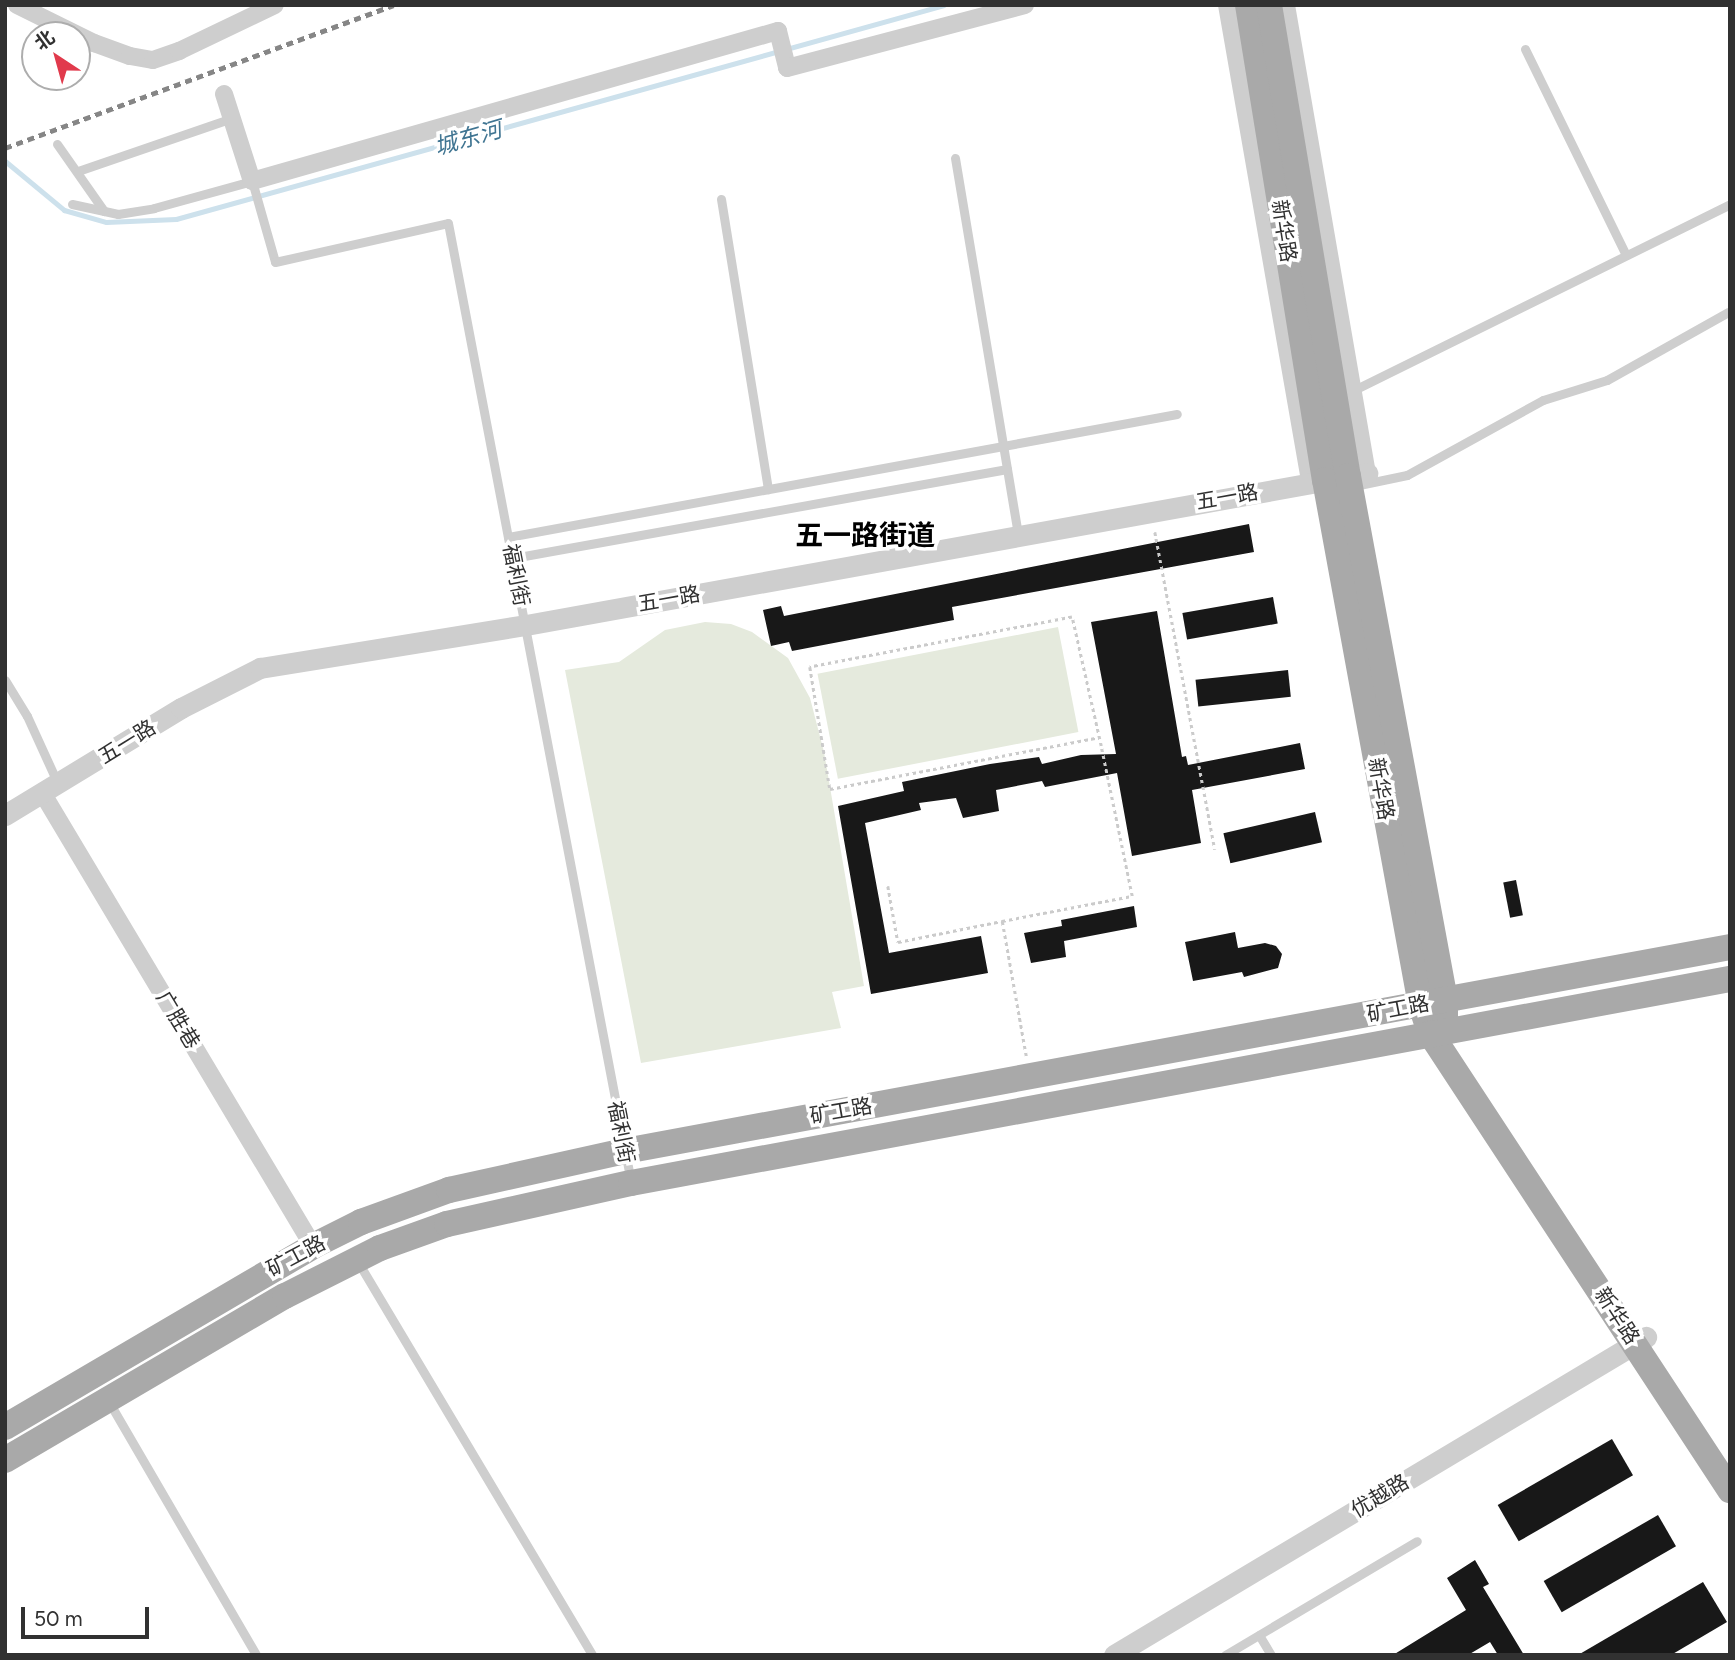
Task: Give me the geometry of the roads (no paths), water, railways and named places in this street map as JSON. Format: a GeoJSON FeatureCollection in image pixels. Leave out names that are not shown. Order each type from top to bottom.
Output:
{"type":"FeatureCollection","features":[{"type":"Feature","properties":{"kind":"main road","name":"新华路"},"geometry":{"type":"LineString","coordinates":[[1248,5],[1340,480],[1438,1032],[1641,1341],[1730,1469]]}},
{"type":"Feature","properties":{"kind":"main road","name":"新华路"},"geometry":{"type":"LineString","coordinates":[[1269,5],[1340,480]]}},
{"type":"Feature","properties":{"kind":"main road","name":"矿工路"},"geometry":{"type":"LineString","coordinates":[[5,1427],[313,1246],[361,1222],[449,1190],[625,1151],[1730,947]]}},
{"type":"Feature","properties":{"kind":"main road","name":"矿工路"},"geometry":{"type":"LineString","coordinates":[[5,1460],[285,1296],[356,1259],[447,1224],[631,1184],[1730,979]]}},
{"type":"Feature","properties":{"kind":"main road","name":"新华路"},"geometry":{"type":"LineString","coordinates":[[1641,1341],[1730,1490]]}},
{"type":"Feature","properties":{"kind":"street"},"geometry":{"type":"LineString","coordinates":[[17,5],[94,43],[130,57],[153,60],[179,51],[275,5]]}},
{"type":"Feature","properties":{"kind":"street"},"geometry":{"type":"LineString","coordinates":[[224,94],[252,181],[778,31],[787,68],[1025,5]]}},
{"type":"Feature","properties":{"kind":"street"},"geometry":{"type":"LineString","coordinates":[[1227,5],[1340,480]]}},
{"type":"Feature","properties":{"kind":"street"},"geometry":{"type":"LineString","coordinates":[[1286,5],[1354,390],[1340,480]]}},
{"type":"Feature","properties":{"kind":"street","name":"五一路"},"geometry":{"type":"LineString","coordinates":[[5,816],[191,703],[260,668],[526,625],[1018,535],[1340,480]]}},
{"type":"Feature","properties":{"kind":"street","name":"广胜巷"},"geometry":{"type":"LineString","coordinates":[[50,789],[313,1246]]}},
{"type":"Feature","properties":{"kind":"street","name":"优越路"},"geometry":{"type":"LineString","coordinates":[[1114,1655],[1641,1341]]}},
{"type":"Feature","properties":{"kind":"lane"},"geometry":{"type":"LineString","coordinates":[[1525,49],[1625,253]]}},
{"type":"Feature","properties":{"kind":"lane"},"geometry":{"type":"LineString","coordinates":[[78,171],[232,118]]}},
{"type":"Feature","properties":{"kind":"lane"},"geometry":{"type":"LineString","coordinates":[[57,144],[104,211]]}},
{"type":"Feature","properties":{"kind":"lane"},"geometry":{"type":"LineString","coordinates":[[955,158],[1018,535]]}},
{"type":"Feature","properties":{"kind":"lane"},"geometry":{"type":"LineString","coordinates":[[72,204],[118,214],[154,208],[252,181]]}},
{"type":"Feature","properties":{"kind":"lane","name":"福利街"},"geometry":{"type":"LineString","coordinates":[[252,181],[275,262],[448,223],[631,1184]]}},
{"type":"Feature","properties":{"kind":"lane"},"geometry":{"type":"LineString","coordinates":[[721,199],[768,489]]}},
{"type":"Feature","properties":{"kind":"lane"},"geometry":{"type":"LineString","coordinates":[[1354,390],[1625,253],[1730,204]]}},
{"type":"Feature","properties":{"kind":"lane"},"geometry":{"type":"LineString","coordinates":[[1340,480],[1407,475],[1543,400],[1607,380],[1728,312]]}},
{"type":"Feature","properties":{"kind":"lane"},"geometry":{"type":"LineString","coordinates":[[508,537],[1177,414]]}},
{"type":"Feature","properties":{"kind":"lane"},"geometry":{"type":"LineString","coordinates":[[513,558],[1007,469]]}},
{"type":"Feature","properties":{"kind":"lane"},"geometry":{"type":"LineString","coordinates":[[5,680],[27,716],[50,789]]}},
{"type":"Feature","properties":{"kind":"lane"},"geometry":{"type":"LineString","coordinates":[[356,1259],[592,1655]]}},
{"type":"Feature","properties":{"kind":"lane"},"geometry":{"type":"LineString","coordinates":[[108,1400],[257,1655]]}},
{"type":"Feature","properties":{"kind":"lane"},"geometry":{"type":"LineString","coordinates":[[1226,1655],[1417,1541]]}},
{"type":"Feature","properties":{"kind":"lane"},"geometry":{"type":"LineString","coordinates":[[1259,1635],[1271,1655]]}},
{"type":"Feature","properties":{"kind":"waterway","name":"城东河"},"geometry":{"type":"LineString","coordinates":[[5,161],[64,210],[106,222],[176,219],[944,5]]}},
{"type":"Feature","properties":{"kind":"railway"},"geometry":{"type":"LineString","coordinates":[[5,148],[394,5]]}},
{"type":"Feature","properties":{"kind":"district","name":"五一路街道"},"geometry":{"type":"Point","coordinates":[865,535]}}]}
